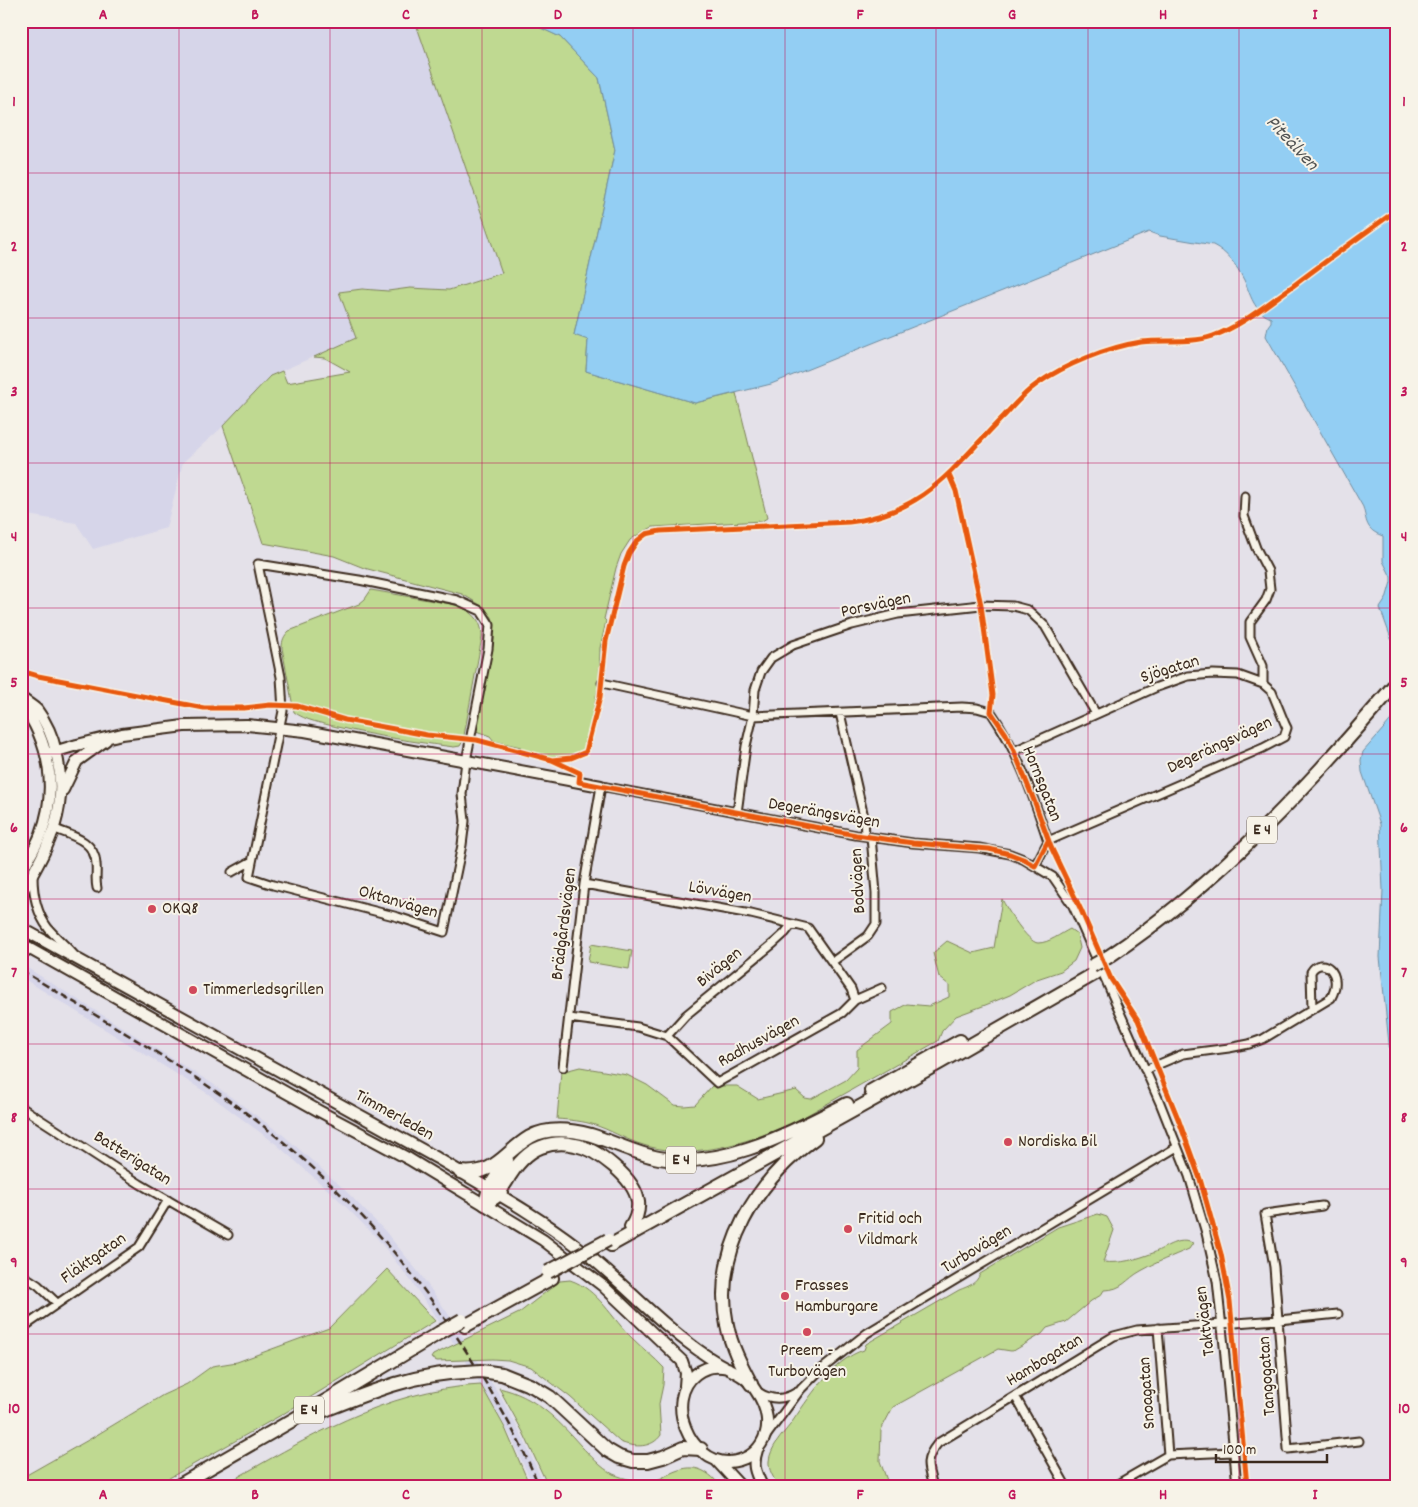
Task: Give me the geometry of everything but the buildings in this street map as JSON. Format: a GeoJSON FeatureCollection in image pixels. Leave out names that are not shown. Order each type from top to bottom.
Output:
{"type":"FeatureCollection","features":[{"type":"Feature","properties":{"kind":"highway","name":"E 4"},"geometry":{"type":"LineString","coordinates":[[178,1486],[463,1323],[871,1100],[1094,970],[1109,960],[1236,856],[1332,757],[1396,686]]}},
{"type":"Feature","properties":{"kind":"highway","name":"E 4"},"geometry":{"type":"LineString","coordinates":[[609,1242],[631,1227],[847,1104],[1094,970]]}},
{"type":"Feature","properties":{"kind":"highway","name":"E 4"},"geometry":{"type":"LineString","coordinates":[[754,1387],[733,1347],[725,1311],[724,1288],[727,1264],[738,1231],[758,1195],[785,1164],[809,1142],[871,1100]]}},
{"type":"Feature","properties":{"kind":"highway","name":"E 4"},"geometry":{"type":"LineString","coordinates":[[460,1172],[487,1170],[531,1137],[554,1130],[591,1134],[659,1158],[697,1160],[756,1146],[847,1104]]}},
{"type":"Feature","properties":{"kind":"highway","name":"E 4"},"geometry":{"type":"LineString","coordinates":[[494,1191],[530,1153],[551,1144],[564,1143],[575,1145],[586,1148],[608,1162],[634,1189],[638,1208],[636,1220],[631,1227]]}},
{"type":"Feature","properties":{"kind":"highway","name":"E 4"},"geometry":{"type":"LineString","coordinates":[[485,1204],[494,1191],[515,1150]]}},
{"type":"Feature","properties":{"kind":"highway","name":"E 4"},"geometry":{"type":"LineString","coordinates":[[194,1486],[325,1410],[441,1336]]}},
{"type":"Feature","properties":{"kind":"highway","name":"E 4"},"geometry":{"type":"LineString","coordinates":[[325,1410],[369,1392],[441,1374],[466,1372],[502,1374],[532,1386],[550,1397],[607,1450],[619,1457],[633,1461],[648,1461],[683,1448],[701,1449]]}},
{"type":"Feature","properties":{"kind":"main road"},"geometry":{"type":"LineString","coordinates":[[21,698],[36,710],[51,735],[47,816],[40,835],[21,872]]}},
{"type":"Feature","properties":{"kind":"main road"},"geometry":{"type":"LineString","coordinates":[[21,703],[61,771],[61,796]]}},
{"type":"Feature","properties":{"kind":"main road","name":"Degerängsvägen"},"geometry":{"type":"LineString","coordinates":[[51,753],[122,734],[184,726],[246,725],[305,731],[601,786]]}},
{"type":"Feature","properties":{"kind":"main road"},"geometry":{"type":"LineString","coordinates":[[21,894],[50,842],[55,829],[61,796],[68,777],[78,760],[109,737]]}},
{"type":"Feature","properties":{"kind":"main road","name":"Timmerleden"},"geometry":{"type":"LineString","coordinates":[[21,928],[494,1191],[577,1246],[676,1333],[698,1350],[728,1368]]}},
{"type":"Feature","properties":{"kind":"main road","name":"Timmerleden"},"geometry":{"type":"LineString","coordinates":[[21,944],[408,1159],[544,1240],[603,1286],[682,1361],[686,1373],[686,1386]]}},
{"type":"Feature","properties":{"kind":"main road"},"geometry":{"type":"LineString","coordinates":[[740,1486],[713,1458],[701,1449],[692,1438],[682,1418],[681,1398],[686,1386],[701,1371],[712,1367],[728,1368],[740,1374],[754,1387],[764,1405],[767,1417],[766,1431],[754,1458],[754,1469],[762,1486]]}},
{"type":"Feature","properties":{"kind":"main road"},"geometry":{"type":"LineString","coordinates":[[713,1458],[724,1462],[737,1461],[746,1458],[760,1446]]}},
{"type":"Feature","properties":{"kind":"street"},"geometry":{"type":"LineString","coordinates":[[1245,496],[1244,516],[1256,548],[1268,571],[1270,589],[1266,600],[1250,622],[1250,637],[1263,666],[1264,684]]}},
{"type":"Feature","properties":{"kind":"street","name":"Oktanvägen"},"geometry":{"type":"LineString","coordinates":[[258,564],[359,580],[457,600],[481,611],[490,625],[488,649],[466,761],[462,794],[464,821],[462,845],[444,932],[398,917],[273,885],[249,877],[283,711],[281,677],[258,564]]}},
{"type":"Feature","properties":{"kind":"street","name":"Porsvägen"},"geometry":{"type":"LineString","coordinates":[[737,813],[746,746],[753,716],[755,690],[761,672],[771,658],[793,644],[852,625],[898,614],[981,605],[1013,606],[1028,610],[1045,626],[1096,714]]}},
{"type":"Feature","properties":{"kind":"street","name":"Sjögatan"},"geometry":{"type":"LineString","coordinates":[[1014,751],[1157,687],[1188,676],[1238,675],[1264,684]]}},
{"type":"Feature","properties":{"kind":"street","name":"Hornsgatan"},"geometry":{"type":"LineString","coordinates":[[602,683],[753,716],[962,707],[977,708],[991,712],[1006,734],[1014,751],[1048,841]]}},
{"type":"Feature","properties":{"kind":"street","name":"Degerängsvägen"},"geometry":{"type":"LineString","coordinates":[[1048,841],[1263,748],[1284,737],[1287,728],[1272,692],[1264,684]]}},
{"type":"Feature","properties":{"kind":"street","name":"Bodvägen"},"geometry":{"type":"LineString","coordinates":[[832,962],[868,936],[876,924],[876,893],[868,837],[840,712]]}},
{"type":"Feature","properties":{"kind":"street","name":"Degerängsvägen"},"geometry":{"type":"LineString","coordinates":[[601,786],[868,837],[989,850],[1010,854],[1035,866]]}},
{"type":"Feature","properties":{"kind":"street","name":"Brädgårdsvägen"},"geometry":{"type":"LineString","coordinates":[[563,1067],[584,884],[601,786]]}},
{"type":"Feature","properties":{"kind":"street"},"geometry":{"type":"LineString","coordinates":[[55,829],[81,839],[94,852],[96,888]]}},
{"type":"Feature","properties":{"kind":"street"},"geometry":{"type":"LineString","coordinates":[[1035,866],[1048,841]]}},
{"type":"Feature","properties":{"kind":"street"},"geometry":{"type":"LineString","coordinates":[[232,872],[252,860]]}},
{"type":"Feature","properties":{"kind":"street","name":"Taktvägen"},"geometry":{"type":"LineString","coordinates":[[1035,866],[1053,877],[1073,906],[1189,1176],[1206,1233],[1217,1281],[1237,1486]]}},
{"type":"Feature","properties":{"kind":"street"},"geometry":{"type":"LineString","coordinates":[[33,875],[33,890],[40,914],[49,928],[68,946],[78,960]]}},
{"type":"Feature","properties":{"kind":"street","name":"Lövvägen"},"geometry":{"type":"LineString","coordinates":[[584,884],[751,914],[808,928],[832,962]]}},
{"type":"Feature","properties":{"kind":"street","name":"Bivägen"},"geometry":{"type":"LineString","coordinates":[[666,1036],[686,1015],[785,934],[792,924]]}},
{"type":"Feature","properties":{"kind":"street"},"geometry":{"type":"LineString","coordinates":[[832,962],[851,990],[855,1000]]}},
{"type":"Feature","properties":{"kind":"street"},"geometry":{"type":"LineString","coordinates":[[1145,1070],[1182,1054],[1249,1044],[1264,1039],[1331,998],[1336,976],[1333,971],[1324,966],[1317,966],[1311,972],[1312,1009]]}},
{"type":"Feature","properties":{"kind":"street","name":"Radhusvägen"},"geometry":{"type":"LineString","coordinates":[[569,1018],[638,1027],[666,1036],[716,1083],[842,1013],[855,1000],[882,988]]}},
{"type":"Feature","properties":{"kind":"street","name":"Batterigatan"},"geometry":{"type":"LineString","coordinates":[[21,1107],[140,1184],[228,1235]]}},
{"type":"Feature","properties":{"kind":"street","name":"Turbovägen"},"geometry":{"type":"LineString","coordinates":[[754,1387],[769,1398],[780,1399],[790,1396],[801,1389],[836,1356],[867,1333],[1177,1148]]}},
{"type":"Feature","properties":{"kind":"street","name":"Fläktgatan"},"geometry":{"type":"LineString","coordinates":[[21,1329],[139,1247],[168,1200]]}},
{"type":"Feature","properties":{"kind":"street","name":"Tangogatan"},"geometry":{"type":"LineString","coordinates":[[1322,1206],[1265,1214],[1274,1267],[1288,1449],[1359,1441]]}},
{"type":"Feature","properties":{"kind":"street"},"geometry":{"type":"LineString","coordinates":[[21,1274],[38,1284],[57,1304]]}},
{"type":"Feature","properties":{"kind":"street","name":"Tangogatan"},"geometry":{"type":"LineString","coordinates":[[1222,1324],[1338,1314]]}},
{"type":"Feature","properties":{"kind":"street","name":"Hambogatan"},"geometry":{"type":"LineString","coordinates":[[933,1486],[928,1464],[929,1454],[938,1443],[1114,1336],[1137,1330],[1222,1324]]}},
{"type":"Feature","properties":{"kind":"street","name":"Snoagatan"},"geometry":{"type":"LineString","coordinates":[[1158,1328],[1168,1455]]}},
{"type":"Feature","properties":{"kind":"street","name":"Turbovägen"},"geometry":{"type":"LineString","coordinates":[[760,1446],[801,1389]]}},
{"type":"Feature","properties":{"kind":"street"},"geometry":{"type":"LineString","coordinates":[[1015,1396],[1066,1486]]}},
{"type":"Feature","properties":{"kind":"street"},"geometry":{"type":"LineString","coordinates":[[1114,1486],[1168,1455],[1234,1452]]}},
{"type":"Feature","properties":{"kind":"shaded area"},"geometry":{"type":"Polygon","coordinates":[[[21,21],[415,21],[502,273],[449,290],[410,288],[388,291],[362,289],[339,292],[356,338],[270,376],[227,423],[183,462],[166,528],[93,549],[76,523],[21,514],[21,21]]]}},
{"type":"Feature","properties":{"kind":"shaded area"},"geometry":{"type":"Polygon","coordinates":[[[21,964],[213,1084],[283,1135],[344,1189],[385,1231],[420,1274],[447,1312],[500,1396],[520,1432],[545,1486],[533,1486],[511,1437],[491,1402],[462,1355],[411,1281],[377,1238],[336,1197],[276,1144],[207,1093],[21,977],[21,964]]]}},
{"type":"Feature","properties":{"kind":"green space"},"geometry":{"type":"Polygon","coordinates":[[[415,21],[526,21],[560,37],[599,78],[615,150],[574,335],[588,339],[586,371],[695,403],[736,393],[767,518],[762,521],[653,527],[630,540],[621,554],[616,568],[604,619],[606,621],[600,648],[599,681],[585,753],[547,757],[525,751],[521,747],[494,741],[490,736],[476,731],[494,640],[492,617],[482,606],[462,594],[364,568],[334,556],[263,543],[223,426],[270,376],[282,371],[287,383],[350,372],[325,358],[314,357],[356,338],[339,292],[362,289],[388,291],[410,288],[449,290],[502,273],[415,21]]]}},
{"type":"Feature","properties":{"kind":"green space"},"geometry":{"type":"Polygon","coordinates":[[[371,590],[451,604],[469,611],[480,624],[482,637],[463,741],[460,746],[454,747],[395,739],[314,721],[294,712],[282,648],[285,636],[289,631],[359,604],[371,590]]]}},
{"type":"Feature","properties":{"kind":"green space"},"geometry":{"type":"Polygon","coordinates":[[[1002,899],[1018,924],[1029,937],[1038,943],[1046,942],[1070,929],[1077,934],[1080,948],[1074,961],[1061,971],[1037,979],[1010,995],[956,1016],[942,1031],[938,1041],[793,1123],[736,1144],[697,1151],[677,1151],[637,1143],[590,1124],[557,1119],[561,1072],[580,1067],[627,1075],[647,1085],[674,1105],[695,1105],[712,1086],[737,1086],[758,1099],[796,1090],[805,1098],[811,1099],[846,1080],[857,1068],[857,1050],[892,1024],[892,1012],[907,1004],[929,1006],[949,997],[949,985],[939,977],[933,953],[947,941],[973,953],[994,948],[1002,899]]]}},
{"type":"Feature","properties":{"kind":"green space"},"geometry":{"type":"Polygon","coordinates":[[[591,944],[632,951],[629,969],[588,962],[591,944]]]}},
{"type":"Feature","properties":{"kind":"green space"},"geometry":{"type":"Polygon","coordinates":[[[1098,1214],[1107,1217],[1114,1230],[1103,1262],[1123,1262],[1135,1259],[1177,1242],[1188,1241],[1193,1243],[1189,1249],[1147,1268],[1120,1286],[1104,1290],[1101,1295],[1066,1322],[1047,1328],[1042,1334],[1015,1350],[998,1349],[893,1407],[881,1430],[880,1461],[889,1486],[778,1486],[769,1468],[770,1456],[774,1447],[813,1392],[842,1362],[864,1350],[866,1344],[972,1284],[980,1274],[1058,1227],[1098,1214]]]}},
{"type":"Feature","properties":{"kind":"green space"},"geometry":{"type":"Polygon","coordinates":[[[387,1269],[435,1321],[283,1414],[155,1486],[21,1486],[23,1477],[163,1395],[187,1384],[212,1366],[237,1362],[329,1328],[387,1269]]]}},
{"type":"Feature","properties":{"kind":"green space"},"geometry":{"type":"Polygon","coordinates":[[[570,1280],[580,1284],[597,1297],[636,1342],[664,1368],[659,1404],[661,1435],[648,1445],[637,1446],[620,1442],[570,1397],[531,1367],[508,1360],[437,1361],[431,1358],[433,1355],[519,1313],[560,1281],[570,1280]]]}},
{"type":"Feature","properties":{"kind":"green space"},"geometry":{"type":"Polygon","coordinates":[[[481,1385],[505,1428],[530,1486],[222,1486],[315,1435],[378,1407],[412,1396],[446,1389],[481,1385]]]}},
{"type":"Feature","properties":{"kind":"green space"},"geometry":{"type":"Polygon","coordinates":[[[499,1388],[524,1397],[544,1410],[596,1461],[613,1474],[633,1480],[653,1481],[679,1470],[692,1468],[704,1471],[721,1486],[548,1486],[523,1432],[499,1388]]]}},
{"type":"Feature","properties":{"kind":"water","name":"Piteälven"},"geometry":{"type":"Polygon","coordinates":[[[526,21],[1397,21],[1397,641],[1392,641],[1380,608],[1386,599],[1391,582],[1391,577],[1383,561],[1383,536],[1370,528],[1366,521],[1363,507],[1266,336],[1271,318],[1256,307],[1235,265],[1223,251],[1213,245],[1160,236],[1149,232],[771,384],[695,403],[586,371],[588,340],[574,335],[615,150],[599,78],[560,37],[526,21]]]}},
{"type":"Feature","properties":{"kind":"water"},"geometry":{"type":"Polygon","coordinates":[[[1397,713],[1397,1120],[1380,957],[1383,890],[1380,824],[1362,772],[1361,760],[1363,752],[1397,713]]]}},
{"type":"Feature","properties":{"kind":"pier"},"geometry":{"type":"Polygon","coordinates":[[[1397,207],[1397,213],[1258,314],[1255,310],[1397,207]]]}},
{"type":"Feature","properties":{"kind":"railway"},"geometry":{"type":"LineString","coordinates":[[21,970],[154,1051],[219,1094],[281,1140],[339,1193],[366,1220],[415,1278],[460,1341],[505,1416],[539,1486]]}},
{"type":"Feature","properties":{"kind":"cycle path"},"geometry":{"type":"LineString","coordinates":[[552,760],[571,758],[586,752],[600,697],[606,641],[624,566],[629,553],[637,541],[646,534],[660,531],[849,522],[876,517],[899,509],[919,498],[937,484],[1023,395],[1048,377],[1087,358],[1128,344],[1150,341],[1195,340],[1213,336],[1224,331],[1254,314],[1397,210]]}},
{"type":"Feature","properties":{"kind":"cycle path"},"geometry":{"type":"LineString","coordinates":[[949,475],[956,491],[981,605],[993,695],[991,712],[1006,734],[1014,751],[1051,847],[1111,979],[1138,1020],[1179,1121],[1200,1179],[1221,1254],[1230,1301],[1247,1486]]}},
{"type":"Feature","properties":{"kind":"cycle path"},"geometry":{"type":"LineString","coordinates":[[21,671],[38,676],[204,708],[244,708],[270,705],[297,706],[345,720],[427,735],[477,740],[552,760],[580,773],[579,782],[856,835],[913,843],[989,849],[1010,854],[1035,866],[1048,841]]}},
{"type":"Feature","properties":{"kind":"place","name":"OKQ8"},"geometry":{"type":"Point","coordinates":[152,909]}},
{"type":"Feature","properties":{"kind":"place","name":"Timmerledsgrillen"},"geometry":{"type":"Point","coordinates":[193,990]}},
{"type":"Feature","properties":{"kind":"place","name":"Nordiska Bil"},"geometry":{"type":"Point","coordinates":[1008,1142]}},
{"type":"Feature","properties":{"kind":"place","name":"Fritid och Vildmark"},"geometry":{"type":"Point","coordinates":[848,1229]}},
{"type":"Feature","properties":{"kind":"place","name":"Frasses Hamburgare"},"geometry":{"type":"Point","coordinates":[785,1296]}},
{"type":"Feature","properties":{"kind":"place","name":"Preem - Turbovägen"},"geometry":{"type":"Point","coordinates":[807,1332]}}]}
